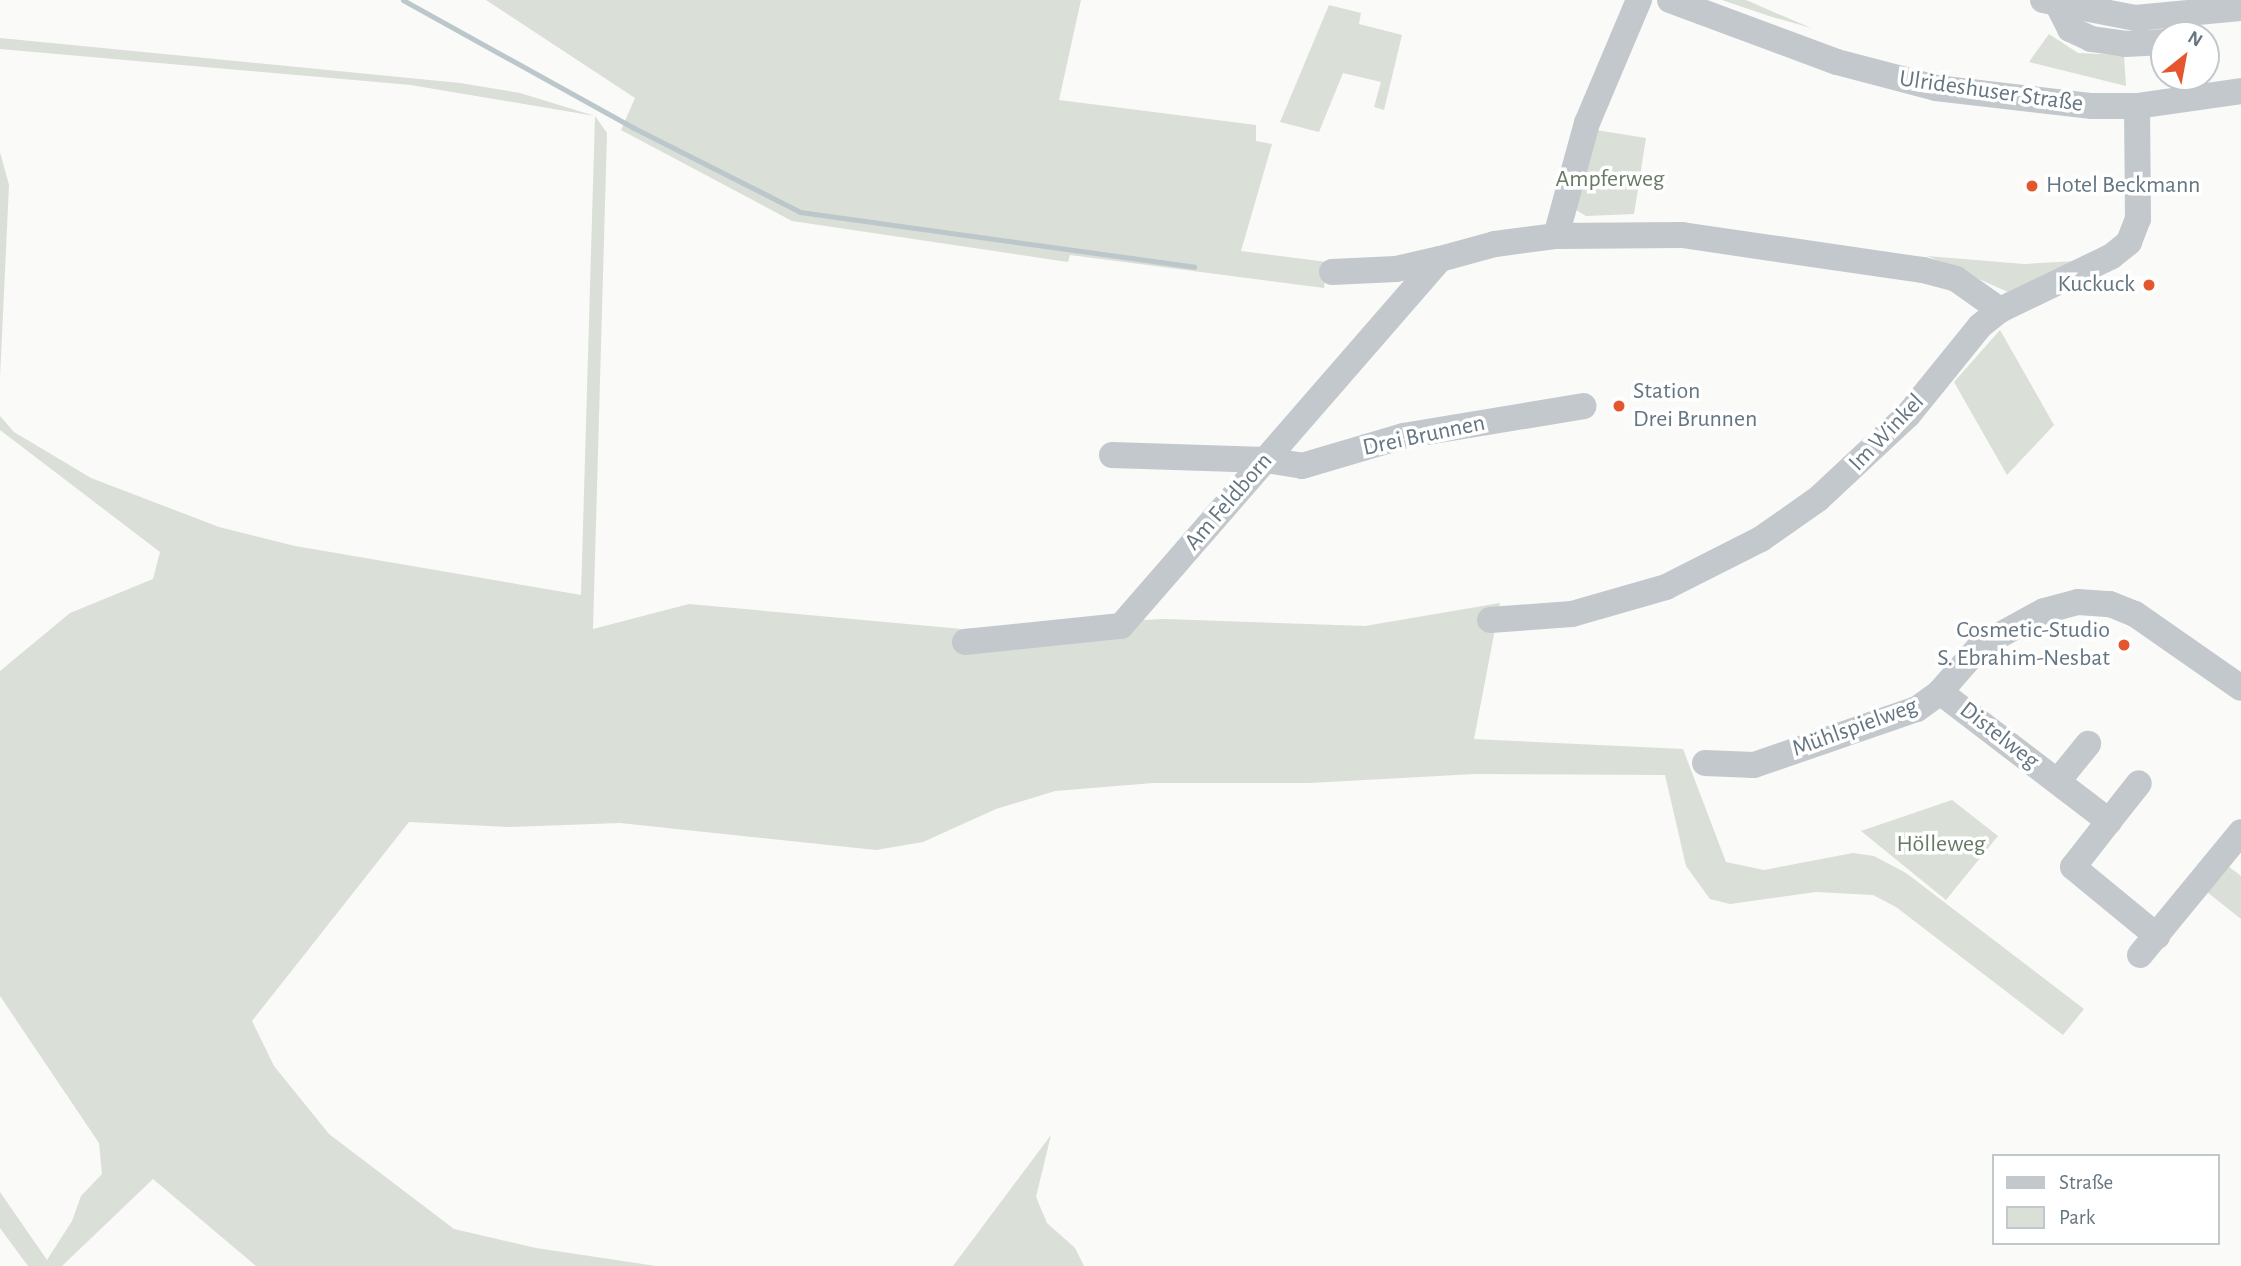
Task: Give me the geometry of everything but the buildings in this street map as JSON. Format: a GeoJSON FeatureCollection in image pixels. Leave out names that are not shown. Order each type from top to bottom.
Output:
{"type":"FeatureCollection","features":[{"type":"Feature","properties":{"kind":"street"},"geometry":{"type":"LineString","coordinates":[[1556,236],[1587,123],[1639,0]]}},
{"type":"Feature","properties":{"kind":"street","name":"Ulrideshuser Straße"},"geometry":{"type":"LineString","coordinates":[[1670,0],[1893,79],[1994,96],[2137,106],[2230,93]]}},
{"type":"Feature","properties":{"kind":"street"},"geometry":{"type":"LineString","coordinates":[[2050,3],[2135,18],[2241,8]]}},
{"type":"Feature","properties":{"kind":"street"},"geometry":{"type":"LineString","coordinates":[[2050,3],[2064,23],[2082,36],[2125,44],[2150,43]]}},
{"type":"Feature","properties":{"kind":"street"},"geometry":{"type":"LineString","coordinates":[[2230,93],[2241,109]]}},
{"type":"Feature","properties":{"kind":"street","name":"Im Winkel"},"geometry":{"type":"LineString","coordinates":[[1490,620],[1538,618],[1604,608],[1666,587],[1761,539],[1874,452],[1980,326],[2000,310],[2112,256],[2132,238],[2138,211],[2137,106]]}},
{"type":"Feature","properties":{"kind":"street"},"geometry":{"type":"LineString","coordinates":[[1332,272],[1396,269],[1495,244],[1556,236],[1682,235],[1923,270],[1956,279],[2000,310]]}},
{"type":"Feature","properties":{"kind":"street","name":"Am Feldborn"},"geometry":{"type":"LineString","coordinates":[[965,642],[1121,626],[1440,259]]}},
{"type":"Feature","properties":{"kind":"street","name":"Drei Brunnen"},"geometry":{"type":"LineString","coordinates":[[1112,455],[1266,460],[1302,466],[1403,436],[1584,406]]}},
{"type":"Feature","properties":{"kind":"street","name":"Mühlspielweg"},"geometry":{"type":"LineString","coordinates":[[1705,763],[1754,765],[1917,709],[1940,692],[1980,646],[2044,611],[2078,602],[2126,609],[2237,677]]}},
{"type":"Feature","properties":{"kind":"street","name":"Distelweg"},"geometry":{"type":"LineString","coordinates":[[1940,692],[2109,821]]}},
{"type":"Feature","properties":{"kind":"street","name":"Distelweg"},"geometry":{"type":"LineString","coordinates":[[2058,781],[2088,744]]}},
{"type":"Feature","properties":{"kind":"street"},"geometry":{"type":"LineString","coordinates":[[2139,783],[2073,867],[2149,945],[2241,832]]}},
{"type":"Feature","properties":{"kind":"green space"},"geometry":{"type":"Polygon","coordinates":[[[486,0],[1081,0],[1059,100],[1256,125],[1256,141],[1272,144],[1241,251],[1327,262],[1324,288],[1070,255],[1068,262],[792,221],[621,130],[635,98],[486,0]]]}},
{"type":"Feature","properties":{"kind":"green space"},"geometry":{"type":"Polygon","coordinates":[[[1722,0],[1746,0],[1811,28],[1769,16],[1722,0]]]}},
{"type":"Feature","properties":{"kind":"green space"},"geometry":{"type":"Polygon","coordinates":[[[1329,5],[1361,13],[1359,24],[1402,35],[1384,110],[1374,107],[1381,82],[1343,73],[1319,132],[1280,122],[1329,5]]]}},
{"type":"Feature","properties":{"kind":"green space"},"geometry":{"type":"Polygon","coordinates":[[[2049,34],[2078,53],[2124,55],[2126,86],[2029,62],[2049,34]]]}},
{"type":"Feature","properties":{"kind":"green space"},"geometry":{"type":"Polygon","coordinates":[[[0,38],[460,83],[520,93],[595,116],[411,85],[0,49],[0,38]]]}},
{"type":"Feature","properties":{"kind":"green space"},"geometry":{"type":"Polygon","coordinates":[[[595,116],[607,133],[593,629],[689,604],[962,629],[1164,619],[1365,626],[1500,603],[1474,739],[1683,749],[1726,862],[1764,870],[1853,853],[1874,856],[1906,873],[2084,1009],[2063,1035],[1896,907],[1873,895],[1816,892],[1730,904],[1710,899],[1686,866],[1665,775],[1475,774],[1309,783],[1153,783],[1055,791],[996,809],[923,842],[876,850],[620,823],[509,827],[409,822],[252,1021],[274,1066],[329,1134],[454,1229],[536,1248],[656,1266],[256,1266],[153,1179],[62,1266],[28,1266],[0,1228],[0,1192],[47,1260],[72,1221],[81,1196],[102,1174],[99,1143],[0,996],[0,671],[70,613],[153,579],[160,552],[0,430],[0,416],[14,432],[91,478],[219,527],[295,546],[581,595],[595,116]]]}},
{"type":"Feature","properties":{"kind":"green space","name":"Ampferweg"},"geometry":{"type":"Polygon","coordinates":[[[1596,130],[1646,138],[1634,214],[1586,216],[1571,207],[1596,130]]]}},
{"type":"Feature","properties":{"kind":"green space"},"geometry":{"type":"Polygon","coordinates":[[[0,152],[9,185],[0,378],[0,152]]]}},
{"type":"Feature","properties":{"kind":"green space"},"geometry":{"type":"Polygon","coordinates":[[[1927,256],[2024,264],[2075,261],[2008,292],[1927,256]]]}},
{"type":"Feature","properties":{"kind":"green space"},"geometry":{"type":"Polygon","coordinates":[[[2000,330],[2054,425],[2007,475],[1954,382],[2000,330]]]}},
{"type":"Feature","properties":{"kind":"green space","name":"Hölleweg"},"geometry":{"type":"Polygon","coordinates":[[[1952,800],[1998,836],[1946,900],[1861,831],[1952,800]]]}},
{"type":"Feature","properties":{"kind":"green space"},"geometry":{"type":"Polygon","coordinates":[[[2228,866],[2241,876],[2241,919],[2207,892],[2228,866]]]}},
{"type":"Feature","properties":{"kind":"green space"},"geometry":{"type":"Polygon","coordinates":[[[1051,1135],[1036,1197],[1047,1223],[1075,1248],[1084,1266],[953,1266],[1051,1135]]]}},
{"type":"Feature","properties":{"kind":"waterway"},"geometry":{"type":"LineString","coordinates":[[403,0],[632,127],[800,212],[1194,267]]}},
{"type":"Feature","properties":{"kind":"place","name":"Hotel Beckmann"},"geometry":{"type":"Point","coordinates":[2032,186]}},
{"type":"Feature","properties":{"kind":"place","name":"Kuckuck"},"geometry":{"type":"Point","coordinates":[2149,285]}},
{"type":"Feature","properties":{"kind":"place","name":"Station Drei Brunnen"},"geometry":{"type":"Point","coordinates":[1619,406]}},
{"type":"Feature","properties":{"kind":"place","name":"Cosmetic-Studio S. Ebrahim-Nesbat"},"geometry":{"type":"Point","coordinates":[2124,645]}}]}
